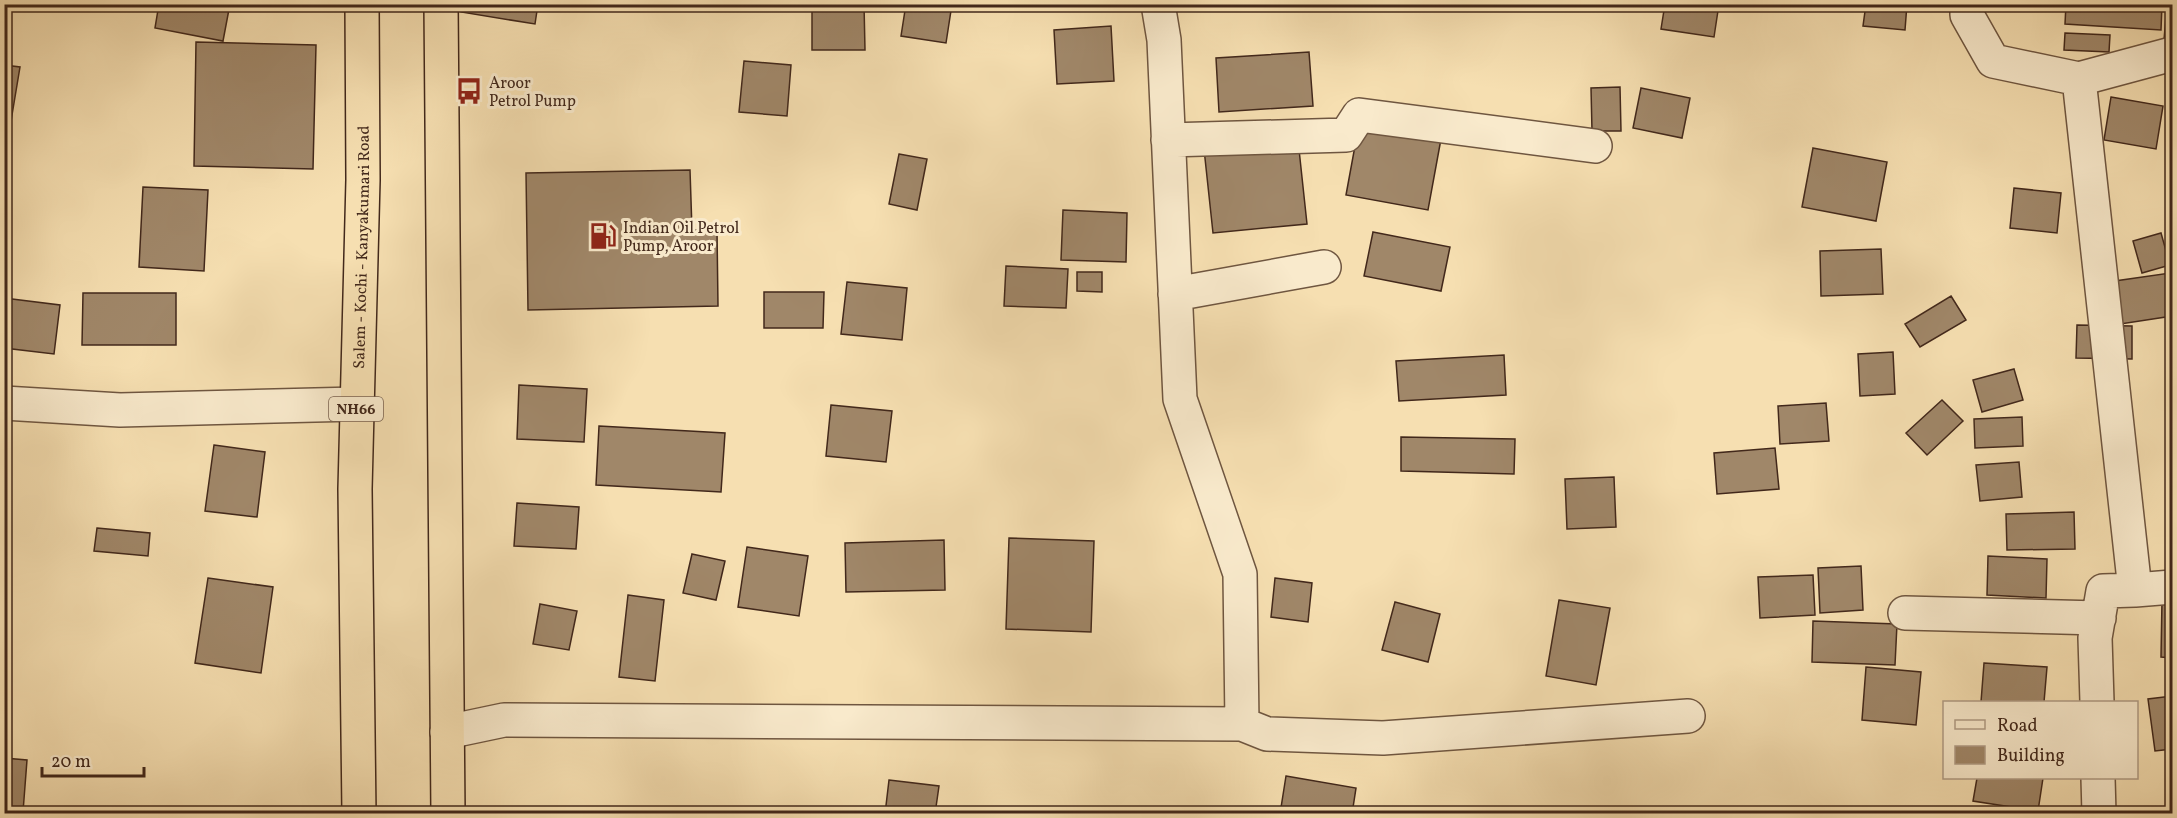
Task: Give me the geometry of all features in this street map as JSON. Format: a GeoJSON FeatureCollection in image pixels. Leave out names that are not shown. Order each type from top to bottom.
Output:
{"type":"FeatureCollection","features":[{"type":"Feature","properties":{"kind":"highway","name":"Salem - Kochi - Kanyakumari Road"},"geometry":{"type":"LineString","coordinates":[[358,813],[355,489],[363,180],[362,4]]}},
{"type":"Feature","properties":{"kind":"highway"},"geometry":{"type":"LineString","coordinates":[[441,4],[448,813]]}},
{"type":"Feature","properties":{"kind":"street"},"geometry":{"type":"LineString","coordinates":[[1158,4],[1164,40],[1180,399],[1240,574],[1242,724]]}},
{"type":"Feature","properties":{"kind":"street"},"geometry":{"type":"LineString","coordinates":[[1967,4],[1967,15],[1993,62],[2079,79],[2172,54]]}},
{"type":"Feature","properties":{"kind":"street"},"geometry":{"type":"LineString","coordinates":[[2079,79],[2135,590]]}},
{"type":"Feature","properties":{"kind":"street"},"geometry":{"type":"LineString","coordinates":[[1168,140],[1346,135],[1359,115],[1595,146]]}},
{"type":"Feature","properties":{"kind":"street"},"geometry":{"type":"LineString","coordinates":[[1175,294],[1324,267]]}},
{"type":"Feature","properties":{"kind":"street"},"geometry":{"type":"LineString","coordinates":[[4,403],[120,410],[356,404]]}},
{"type":"Feature","properties":{"kind":"street"},"geometry":{"type":"LineString","coordinates":[[2097,701],[2096,638],[2103,591],[2172,587]]}},
{"type":"Feature","properties":{"kind":"street"},"geometry":{"type":"LineString","coordinates":[[1905,613],[2099,618]]}},
{"type":"Feature","properties":{"kind":"street"},"geometry":{"type":"LineString","coordinates":[[447,732],[504,720],[1242,724],[1267,734],[1383,738],[1688,716]]}},
{"type":"Feature","properties":{"kind":"street"},"geometry":{"type":"LineString","coordinates":[[2098,779],[2099,813]]}},
{"type":"Feature","properties":{"kind":"building"},"geometry":{"type":"Polygon","coordinates":[[[159,4],[230,4],[223,41],[155,28],[159,4]]]}},
{"type":"Feature","properties":{"kind":"building"},"geometry":{"type":"Polygon","coordinates":[[[462,4],[538,4],[535,24],[461,12],[462,4]]]}},
{"type":"Feature","properties":{"kind":"building"},"geometry":{"type":"Polygon","coordinates":[[[812,4],[864,4],[865,50],[812,50],[812,4]]]}},
{"type":"Feature","properties":{"kind":"building"},"geometry":{"type":"Polygon","coordinates":[[[906,4],[952,4],[946,43],[901,36],[906,4]]]}},
{"type":"Feature","properties":{"kind":"building"},"geometry":{"type":"Polygon","coordinates":[[[1665,4],[1719,4],[1714,37],[1661,29],[1665,4]]]}},
{"type":"Feature","properties":{"kind":"building"},"geometry":{"type":"Polygon","coordinates":[[[1866,4],[1907,4],[1905,30],[1863,26],[1866,4]]]}},
{"type":"Feature","properties":{"kind":"building"},"geometry":{"type":"Polygon","coordinates":[[[2066,4],[2162,4],[2161,30],[2065,24],[2066,4]]]}},
{"type":"Feature","properties":{"kind":"building"},"geometry":{"type":"Polygon","coordinates":[[[2167,4],[2172,4],[2172,41],[2164,40],[2167,4]]]}},
{"type":"Feature","properties":{"kind":"building"},"geometry":{"type":"Polygon","coordinates":[[[1111,26],[1114,81],[1057,84],[1054,30],[1111,26]]]}},
{"type":"Feature","properties":{"kind":"building"},"geometry":{"type":"Polygon","coordinates":[[[2065,33],[2110,35],[2109,52],[2064,50],[2065,33]]]}},
{"type":"Feature","properties":{"kind":"building"},"geometry":{"type":"Polygon","coordinates":[[[196,42],[316,45],[313,169],[194,166],[196,42]]]}},
{"type":"Feature","properties":{"kind":"building"},"geometry":{"type":"Polygon","coordinates":[[[1309,52],[1313,106],[1219,112],[1216,58],[1309,52]]]}},
{"type":"Feature","properties":{"kind":"building"},"geometry":{"type":"Polygon","coordinates":[[[744,61],[791,65],[787,116],[739,112],[744,61]]]}},
{"type":"Feature","properties":{"kind":"building"},"geometry":{"type":"Polygon","coordinates":[[[4,65],[20,67],[10,127],[4,126],[4,65]]]}},
{"type":"Feature","properties":{"kind":"building"},"geometry":{"type":"Polygon","coordinates":[[[1620,87],[1621,131],[1592,131],[1591,88],[1620,87]]]}},
{"type":"Feature","properties":{"kind":"building"},"geometry":{"type":"Polygon","coordinates":[[[1641,88],[1690,98],[1682,138],[1633,128],[1641,88]]]}},
{"type":"Feature","properties":{"kind":"building"},"geometry":{"type":"Polygon","coordinates":[[[2111,97],[2163,106],[2156,149],[2104,140],[2111,97]]]}},
{"type":"Feature","properties":{"kind":"building"},"geometry":{"type":"Polygon","coordinates":[[[1359,124],[1441,139],[1428,210],[1346,195],[1359,124]]]}},
{"type":"Feature","properties":{"kind":"building"},"geometry":{"type":"Polygon","coordinates":[[[1298,140],[1307,224],[1213,233],[1204,149],[1298,140]]]}},
{"type":"Feature","properties":{"kind":"building"},"geometry":{"type":"Polygon","coordinates":[[[1813,148],[1887,162],[1876,221],[1802,207],[1813,148]]]}},
{"type":"Feature","properties":{"kind":"building"},"geometry":{"type":"Polygon","coordinates":[[[899,154],[927,159],[917,210],[889,204],[899,154]]]}},
{"type":"Feature","properties":{"kind":"building"},"geometry":{"type":"Polygon","coordinates":[[[690,170],[692,230],[717,230],[718,306],[528,310],[526,173],[690,170]]]}},
{"type":"Feature","properties":{"kind":"building"},"geometry":{"type":"Polygon","coordinates":[[[143,187],[208,190],[204,271],[139,267],[143,187]]]}},
{"type":"Feature","properties":{"kind":"building"},"geometry":{"type":"Polygon","coordinates":[[[2014,188],[2061,193],[2057,233],[2010,228],[2014,188]]]}},
{"type":"Feature","properties":{"kind":"building"},"geometry":{"type":"Polygon","coordinates":[[[1063,210],[1127,213],[1126,262],[1061,260],[1063,210]]]}},
{"type":"Feature","properties":{"kind":"building"},"geometry":{"type":"Polygon","coordinates":[[[1373,232],[1450,247],[1441,291],[1364,276],[1373,232]]]}},
{"type":"Feature","properties":{"kind":"building"},"geometry":{"type":"Polygon","coordinates":[[[2161,233],[2170,265],[2142,273],[2133,241],[2161,233]]]}},
{"type":"Feature","properties":{"kind":"building"},"geometry":{"type":"Polygon","coordinates":[[[1881,249],[1883,294],[1821,296],[1820,251],[1881,249]]]}},
{"type":"Feature","properties":{"kind":"building"},"geometry":{"type":"Polygon","coordinates":[[[1006,266],[1068,269],[1066,308],[1004,306],[1006,266]]]}},
{"type":"Feature","properties":{"kind":"building"},"geometry":{"type":"Polygon","coordinates":[[[1077,272],[1102,272],[1102,292],[1077,291],[1077,272]]]}},
{"type":"Feature","properties":{"kind":"building"},"geometry":{"type":"Polygon","coordinates":[[[2170,273],[2172,316],[2114,325],[2108,282],[2170,273]]]}},
{"type":"Feature","properties":{"kind":"building"},"geometry":{"type":"Polygon","coordinates":[[[847,282],[907,288],[902,340],[841,334],[847,282]]]}},
{"type":"Feature","properties":{"kind":"building"},"geometry":{"type":"Polygon","coordinates":[[[764,292],[824,292],[823,328],[764,328],[764,292]]]}},
{"type":"Feature","properties":{"kind":"building"},"geometry":{"type":"Polygon","coordinates":[[[83,293],[176,293],[176,345],[82,345],[83,293]]]}},
{"type":"Feature","properties":{"kind":"building"},"geometry":{"type":"Polygon","coordinates":[[[1951,296],[1966,320],[1920,347],[1905,324],[1951,296]]]}},
{"type":"Feature","properties":{"kind":"building"},"geometry":{"type":"Polygon","coordinates":[[[4,298],[60,305],[54,354],[4,348],[4,298]]]}},
{"type":"Feature","properties":{"kind":"building"},"geometry":{"type":"Polygon","coordinates":[[[2077,325],[2132,326],[2132,359],[2076,358],[2077,325]]]}},
{"type":"Feature","properties":{"kind":"building"},"geometry":{"type":"Polygon","coordinates":[[[1893,352],[1895,394],[1860,396],[1858,354],[1893,352]]]}},
{"type":"Feature","properties":{"kind":"building"},"geometry":{"type":"Polygon","coordinates":[[[1504,355],[1506,395],[1399,401],[1396,361],[1504,355]]]}},
{"type":"Feature","properties":{"kind":"building"},"geometry":{"type":"Polygon","coordinates":[[[2014,369],[2023,400],[1982,412],[1973,380],[2014,369]]]}},
{"type":"Feature","properties":{"kind":"building"},"geometry":{"type":"Polygon","coordinates":[[[519,385],[587,389],[584,442],[517,439],[519,385]]]}},
{"type":"Feature","properties":{"kind":"building"},"geometry":{"type":"Polygon","coordinates":[[[1942,400],[1963,421],[1927,455],[1906,433],[1942,400]]]}},
{"type":"Feature","properties":{"kind":"building"},"geometry":{"type":"Polygon","coordinates":[[[1826,403],[1829,441],[1780,444],[1778,406],[1826,403]]]}},
{"type":"Feature","properties":{"kind":"building"},"geometry":{"type":"Polygon","coordinates":[[[831,405],[892,411],[886,462],[826,456],[831,405]]]}},
{"type":"Feature","properties":{"kind":"building"},"geometry":{"type":"Polygon","coordinates":[[[2022,417],[2023,446],[1975,448],[1974,419],[2022,417]]]}},
{"type":"Feature","properties":{"kind":"building"},"geometry":{"type":"Polygon","coordinates":[[[599,426],[725,433],[721,492],[596,485],[599,426]]]}},
{"type":"Feature","properties":{"kind":"building"},"geometry":{"type":"Polygon","coordinates":[[[1401,437],[1515,439],[1514,474],[1401,471],[1401,437]]]}},
{"type":"Feature","properties":{"kind":"building"},"geometry":{"type":"Polygon","coordinates":[[[214,445],[265,452],[257,517],[205,511],[214,445]]]}},
{"type":"Feature","properties":{"kind":"building"},"geometry":{"type":"Polygon","coordinates":[[[1775,448],[1779,489],[1717,494],[1714,453],[1775,448]]]}},
{"type":"Feature","properties":{"kind":"building"},"geometry":{"type":"Polygon","coordinates":[[[2019,462],[2022,497],[1980,501],[1976,465],[2019,462]]]}},
{"type":"Feature","properties":{"kind":"building"},"geometry":{"type":"Polygon","coordinates":[[[1614,477],[1616,527],[1567,529],[1565,479],[1614,477]]]}},
{"type":"Feature","properties":{"kind":"building"},"geometry":{"type":"Polygon","coordinates":[[[517,503],[579,507],[576,549],[514,546],[517,503]]]}},
{"type":"Feature","properties":{"kind":"building"},"geometry":{"type":"Polygon","coordinates":[[[2074,512],[2075,549],[2007,550],[2006,514],[2074,512]]]}},
{"type":"Feature","properties":{"kind":"building"},"geometry":{"type":"Polygon","coordinates":[[[97,528],[150,533],[148,556],[94,551],[97,528]]]}},
{"type":"Feature","properties":{"kind":"building"},"geometry":{"type":"Polygon","coordinates":[[[1009,538],[1094,541],[1091,632],[1006,629],[1009,538]]]}},
{"type":"Feature","properties":{"kind":"building"},"geometry":{"type":"Polygon","coordinates":[[[944,540],[945,590],[846,592],[845,543],[944,540]]]}},
{"type":"Feature","properties":{"kind":"building"},"geometry":{"type":"Polygon","coordinates":[[[747,547],[808,556],[799,616],[738,607],[747,547]]]}},
{"type":"Feature","properties":{"kind":"building"},"geometry":{"type":"Polygon","coordinates":[[[692,554],[725,561],[716,600],[683,593],[692,554]]]}},
{"type":"Feature","properties":{"kind":"building"},"geometry":{"type":"Polygon","coordinates":[[[1988,556],[2047,559],[2046,598],[1987,595],[1988,556]]]}},
{"type":"Feature","properties":{"kind":"building"},"geometry":{"type":"Polygon","coordinates":[[[1861,566],[1863,610],[1820,613],[1818,568],[1861,566]]]}},
{"type":"Feature","properties":{"kind":"building"},"geometry":{"type":"Polygon","coordinates":[[[1813,575],[1815,615],[1760,618],[1758,577],[1813,575]]]}},
{"type":"Feature","properties":{"kind":"building"},"geometry":{"type":"Polygon","coordinates":[[[208,578],[273,587],[261,673],[195,663],[208,578]]]}},
{"type":"Feature","properties":{"kind":"building"},"geometry":{"type":"Polygon","coordinates":[[[1275,578],[1312,583],[1308,622],[1271,617],[1275,578]]]}},
{"type":"Feature","properties":{"kind":"building"},"geometry":{"type":"Polygon","coordinates":[[[628,595],[664,600],[655,681],[619,677],[628,595]]]}},
{"type":"Feature","properties":{"kind":"building"},"geometry":{"type":"Polygon","coordinates":[[[1559,600],[1610,608],[1596,685],[1546,676],[1559,600]]]}},
{"type":"Feature","properties":{"kind":"building"},"geometry":{"type":"Polygon","coordinates":[[[2162,600],[2172,600],[2172,658],[2161,657],[2162,600]]]}},
{"type":"Feature","properties":{"kind":"building"},"geometry":{"type":"Polygon","coordinates":[[[1395,602],[1440,614],[1428,662],[1382,650],[1395,602]]]}},
{"type":"Feature","properties":{"kind":"building"},"geometry":{"type":"Polygon","coordinates":[[[540,604],[577,611],[569,650],[533,644],[540,604]]]}},
{"type":"Feature","properties":{"kind":"building"},"geometry":{"type":"Polygon","coordinates":[[[1813,621],[1897,624],[1895,665],[1812,662],[1813,621]]]}},
{"type":"Feature","properties":{"kind":"building"},"geometry":{"type":"Polygon","coordinates":[[[1984,663],[2047,667],[2044,701],[1981,701],[1984,663]]]}},
{"type":"Feature","properties":{"kind":"building"},"geometry":{"type":"Polygon","coordinates":[[[1866,667],[1921,672],[1916,725],[1862,720],[1866,667]]]}},
{"type":"Feature","properties":{"kind":"building"},"geometry":{"type":"Polygon","coordinates":[[[2172,696],[2172,749],[2155,751],[2148,699],[2172,696]]]}},
{"type":"Feature","properties":{"kind":"building"},"geometry":{"type":"Polygon","coordinates":[[[4,758],[27,760],[23,812],[4,810],[4,758]]]}},
{"type":"Feature","properties":{"kind":"building"},"geometry":{"type":"Polygon","coordinates":[[[1286,776],[1356,788],[1352,814],[1280,814],[1286,776]]]}},
{"type":"Feature","properties":{"kind":"building"},"geometry":{"type":"Polygon","coordinates":[[[1977,779],[2043,779],[2038,811],[1973,801],[1977,779]]]}},
{"type":"Feature","properties":{"kind":"building"},"geometry":{"type":"Polygon","coordinates":[[[889,780],[939,786],[935,814],[885,814],[889,780]]]}},
{"type":"Feature","properties":{"kind":"place","name":"Aroor Petrol Pump"},"geometry":{"type":"Point","coordinates":[469,91]}},
{"type":"Feature","properties":{"kind":"place","name":"Indian Oil Petrol Pump, Aroor"},"geometry":{"type":"Point","coordinates":[603,236]}}]}
